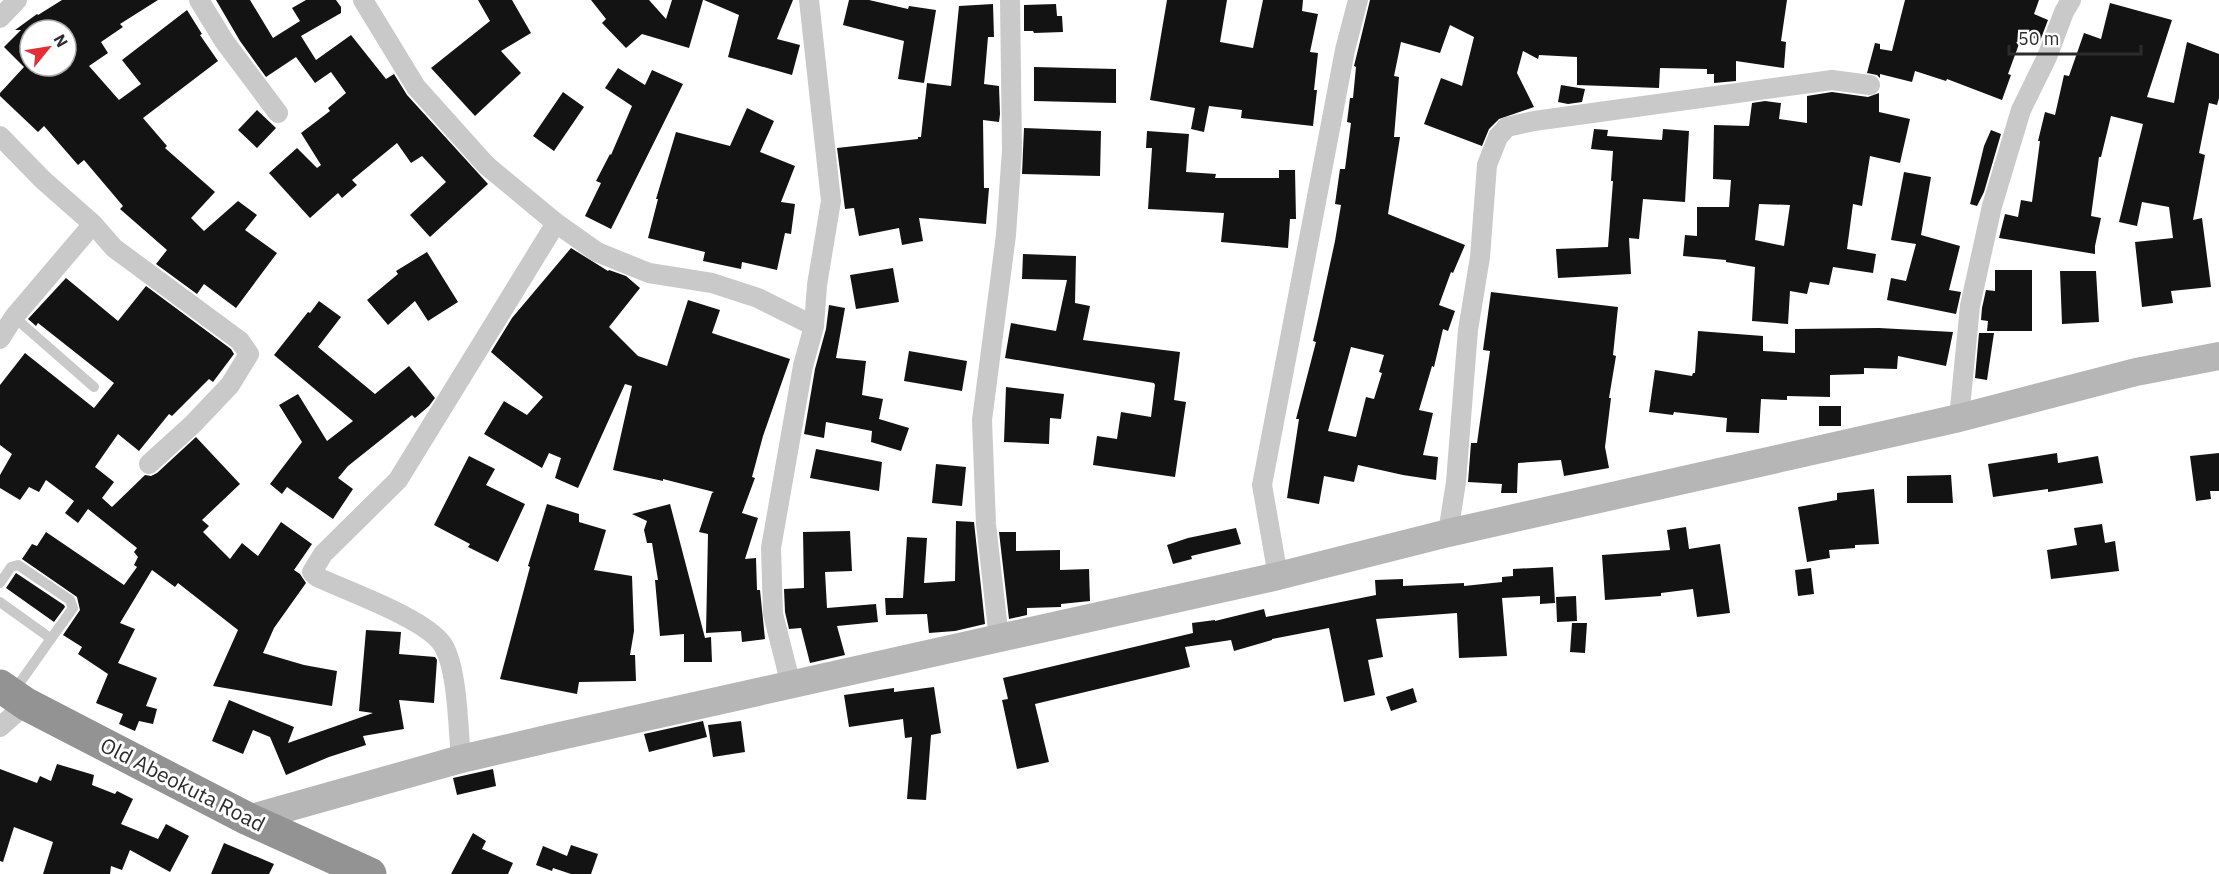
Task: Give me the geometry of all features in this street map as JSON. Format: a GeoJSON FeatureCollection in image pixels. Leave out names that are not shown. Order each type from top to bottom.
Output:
{"type":"FeatureCollection","features":[{"type":"Feature","properties":{"kind":"highway","name":"Old Abeokuta Road"},"geometry":{"type":"LineString","coordinates":[[13,694],[248,819],[370,874]]}},
{"type":"Feature","properties":{"kind":"street"},"geometry":{"type":"LineString","coordinates":[[0,18],[17,0]]}},
{"type":"Feature","properties":{"kind":"street"},"geometry":{"type":"LineString","coordinates":[[199,0],[224,42],[278,112]]}},
{"type":"Feature","properties":{"kind":"street"},"geometry":{"type":"LineString","coordinates":[[363,0],[416,87],[486,165],[556,223],[597,252],[648,273],[712,283],[758,298],[814,326]]}},
{"type":"Feature","properties":{"kind":"street"},"geometry":{"type":"LineString","coordinates":[[791,685],[772,614],[771,548],[802,366],[814,326],[817,285],[831,201],[809,0]]}},
{"type":"Feature","properties":{"kind":"street"},"geometry":{"type":"LineString","coordinates":[[999,639],[986,524],[982,420],[1006,235],[1011,172],[1013,101],[1010,0]]}},
{"type":"Feature","properties":{"kind":"street"},"geometry":{"type":"LineString","coordinates":[[1278,576],[1262,485],[1346,50],[1358,0]]}},
{"type":"Feature","properties":{"kind":"street"},"geometry":{"type":"LineString","coordinates":[[1959,418],[1970,306],[1992,206],[2021,110],[2048,57],[2064,12],[2071,0]]}},
{"type":"Feature","properties":{"kind":"street"},"geometry":{"type":"LineString","coordinates":[[1448,533],[1456,482],[1468,330],[1480,257],[1487,165],[1498,137],[1507,127],[1534,121],[1832,80],[1870,85]]}},
{"type":"Feature","properties":{"kind":"street"},"geometry":{"type":"LineString","coordinates":[[0,136],[43,180],[93,224],[114,248],[240,340],[249,354],[230,385],[149,465]]}},
{"type":"Feature","properties":{"kind":"street"},"geometry":{"type":"LineString","coordinates":[[461,759],[454,681],[443,645],[426,628],[317,578],[312,572],[322,554],[398,480],[448,395],[476,355],[556,223]]}},
{"type":"Feature","properties":{"kind":"street"},"geometry":{"type":"LineString","coordinates":[[0,339],[14,316],[93,224]]}},
{"type":"Feature","properties":{"kind":"street"},"geometry":{"type":"LineString","coordinates":[[248,819],[461,759],[688,706],[1278,576],[1448,533],[1959,418],[2136,372],[2219,356]]}},
{"type":"Feature","properties":{"kind":"street"},"geometry":{"type":"LineString","coordinates":[[0,727],[13,694]]}},
{"type":"Feature","properties":{"kind":"lane"},"geometry":{"type":"LineString","coordinates":[[14,316],[94,387]]}},
{"type":"Feature","properties":{"kind":"lane"},"geometry":{"type":"LineString","coordinates":[[0,583],[11,567],[18,565],[70,600],[73,608],[13,694]]}},
{"type":"Feature","properties":{"kind":"lane"},"geometry":{"type":"LineString","coordinates":[[0,602],[46,634],[50,640]]}},
{"type":"Feature","properties":{"kind":"building"},"geometry":{"type":"Polygon","coordinates":[[[62,0],[158,0],[120,24],[123,27],[101,42],[108,53],[89,66],[119,100],[141,84],[122,60],[187,10],[202,34],[200,35],[218,61],[143,118],[167,146],[165,148],[215,192],[191,218],[204,231],[238,201],[257,215],[245,230],[277,253],[236,308],[204,284],[197,294],[156,264],[167,250],[120,209],[123,206],[84,160],[78,165],[44,126],[38,132],[0,96],[0,93],[18,74],[18,78],[78,78],[78,18],[32,18],[62,0]]]}},
{"type":"Feature","properties":{"kind":"building"},"geometry":{"type":"Polygon","coordinates":[[[216,0],[250,0],[273,38],[300,21],[292,8],[306,0],[336,0],[341,7],[341,13],[301,36],[316,60],[351,35],[386,79],[394,74],[407,95],[488,184],[430,237],[410,215],[446,182],[422,156],[411,163],[397,143],[352,180],[357,185],[342,198],[338,193],[310,218],[269,173],[297,148],[317,168],[321,165],[301,133],[330,111],[328,108],[346,93],[331,72],[315,83],[296,57],[266,77],[240,41],[216,0]]]}},
{"type":"Feature","properties":{"kind":"building"},"geometry":{"type":"Polygon","coordinates":[[[478,0],[512,0],[531,33],[501,51],[521,73],[475,116],[431,68],[490,21],[478,0]]]}},
{"type":"Feature","properties":{"kind":"building"},"geometry":{"type":"Polygon","coordinates":[[[591,0],[649,0],[666,19],[672,0],[703,0],[689,48],[642,34],[626,48],[602,23],[606,19],[591,0]]]}},
{"type":"Feature","properties":{"kind":"building"},"geometry":{"type":"Polygon","coordinates":[[[704,0],[793,0],[777,39],[800,45],[792,75],[728,57],[739,15],[704,0]]]}},
{"type":"Feature","properties":{"kind":"building"},"geometry":{"type":"Polygon","coordinates":[[[849,0],[869,0],[908,9],[909,6],[936,10],[924,83],[898,79],[904,41],[843,25],[849,0]]]}},
{"type":"Feature","properties":{"kind":"building"},"geometry":{"type":"Polygon","coordinates":[[[1167,0],[1227,0],[1220,42],[1253,48],[1263,0],[1303,0],[1302,11],[1318,14],[1310,52],[1318,53],[1313,126],[1241,118],[1242,110],[1209,106],[1204,132],[1191,129],[1195,108],[1150,100],[1167,0]]]}},
{"type":"Feature","properties":{"kind":"building"},"geometry":{"type":"Polygon","coordinates":[[[1370,0],[1787,0],[1781,41],[1786,42],[1784,68],[1736,61],[1736,81],[1714,83],[1714,74],[1707,74],[1707,69],[1660,68],[1659,88],[1577,85],[1577,57],[1539,55],[1538,59],[1523,51],[1517,73],[1534,107],[1499,119],[1489,129],[1482,146],[1424,124],[1441,78],[1462,86],[1474,37],[1450,25],[1440,53],[1401,42],[1394,76],[1399,77],[1394,137],[1400,137],[1388,214],[1465,245],[1453,273],[1451,272],[1439,305],[1455,311],[1448,331],[1443,329],[1434,367],[1432,366],[1419,410],[1433,413],[1423,455],[1438,457],[1436,480],[1358,465],[1354,482],[1324,476],[1319,504],[1287,498],[1299,419],[1296,419],[1316,342],[1313,341],[1341,205],[1335,204],[1340,169],[1345,169],[1351,123],[1347,122],[1350,98],[1353,98],[1356,67],[1354,66],[1370,0]],[[1351,347],[1328,431],[1356,437],[1366,397],[1374,399],[1382,373],[1379,372],[1384,355],[1351,347]]]}},
{"type":"Feature","properties":{"kind":"building"},"geometry":{"type":"Polygon","coordinates":[[[1905,0],[2039,0],[2034,14],[2048,20],[2040,41],[2023,33],[2008,74],[2011,75],[2002,100],[1947,79],[1946,81],[1915,71],[1912,82],[1880,74],[1880,78],[1867,73],[1875,43],[1880,44],[1880,49],[1892,51],[1905,0]]]}},
{"type":"Feature","properties":{"kind":"building"},"geometry":{"type":"Polygon","coordinates":[[[2110,3],[2172,20],[2147,97],[2174,103],[2187,42],[2219,54],[2219,98],[2217,105],[2209,103],[2199,153],[2205,155],[2193,220],[2202,218],[2211,287],[2171,291],[2173,303],[2142,307],[2135,242],[2173,238],[2169,207],[2142,202],[2137,226],[2119,222],[2143,124],[2111,116],[2101,157],[2099,157],[2091,216],[2101,218],[2095,254],[1999,238],[2005,214],[2018,217],[2021,200],[2032,202],[2040,141],[2038,141],[2045,112],[2055,115],[2064,75],[2069,76],[2084,33],[2101,39],[2110,3]]]}},
{"type":"Feature","properties":{"kind":"building"},"geometry":{"type":"Polygon","coordinates":[[[993,4],[994,37],[988,37],[984,84],[999,86],[1000,114],[999,122],[983,120],[984,188],[989,188],[986,224],[919,218],[923,241],[902,245],[899,228],[859,236],[854,208],[845,209],[837,148],[921,137],[927,83],[951,86],[959,6],[993,4]]]}},
{"type":"Feature","properties":{"kind":"building"},"geometry":{"type":"Polygon","coordinates":[[[1056,4],[1057,16],[1062,16],[1063,32],[1024,31],[1024,5],[1056,4]]]}},
{"type":"Feature","properties":{"kind":"building"},"geometry":{"type":"Polygon","coordinates":[[[18,33],[18,61],[4,47],[18,33]]]}},
{"type":"Feature","properties":{"kind":"building"},"geometry":{"type":"Polygon","coordinates":[[[1034,67],[1116,69],[1116,103],[1034,101],[1034,67]]]}},
{"type":"Feature","properties":{"kind":"building"},"geometry":{"type":"Polygon","coordinates":[[[618,68],[645,85],[652,70],[683,84],[611,229],[585,216],[601,183],[596,181],[611,155],[632,106],[605,88],[618,68]]]}},
{"type":"Feature","properties":{"kind":"building"},"geometry":{"type":"Polygon","coordinates":[[[1561,85],[1585,89],[1582,102],[1568,104],[1558,102],[1561,85]]]}},
{"type":"Feature","properties":{"kind":"building"},"geometry":{"type":"Polygon","coordinates":[[[563,92],[584,107],[554,151],[533,136],[563,92]]]}},
{"type":"Feature","properties":{"kind":"building"},"geometry":{"type":"Polygon","coordinates":[[[1832,92],[1868,97],[1879,93],[1879,112],[1910,119],[1900,163],[1870,156],[1862,206],[1853,204],[1847,249],[1876,254],[1873,273],[1833,267],[1829,285],[1810,282],[1807,294],[1790,291],[1788,324],[1752,321],[1755,267],[1726,262],[1726,260],[1683,256],[1685,235],[1697,236],[1697,207],[1729,207],[1731,180],[1713,179],[1714,125],[1749,126],[1752,103],[1765,101],[1781,103],[1779,119],[1807,123],[1807,96],[1832,92]],[[1759,204],[1755,240],[1784,246],[1790,205],[1759,204]]]}},
{"type":"Feature","properties":{"kind":"building"},"geometry":{"type":"Polygon","coordinates":[[[747,108],[774,121],[760,152],[795,166],[781,202],[795,204],[791,234],[785,233],[777,270],[742,262],[741,269],[703,261],[705,252],[648,238],[658,199],[656,199],[676,132],[730,146],[747,108]]]}},
{"type":"Feature","properties":{"kind":"building"},"geometry":{"type":"Polygon","coordinates":[[[257,110],[276,128],[257,148],[238,130],[257,110]]]}},
{"type":"Feature","properties":{"kind":"building"},"geometry":{"type":"Polygon","coordinates":[[[1024,128],[1101,131],[1100,176],[1022,174],[1024,128]]]}},
{"type":"Feature","properties":{"kind":"building"},"geometry":{"type":"Polygon","coordinates":[[[1594,129],[1608,130],[1607,136],[1662,140],[1663,129],[1689,131],[1685,202],[1643,199],[1639,239],[1629,238],[1631,274],[1558,278],[1556,249],[1608,247],[1613,151],[1591,149],[1594,129]]]}},
{"type":"Feature","properties":{"kind":"building"},"geometry":{"type":"Polygon","coordinates":[[[1991,130],[2001,134],[1984,192],[1977,206],[1970,204],[1984,146],[1991,130]]]}},
{"type":"Feature","properties":{"kind":"building"},"geometry":{"type":"Polygon","coordinates":[[[1147,131],[1189,134],[1186,172],[1216,174],[1215,178],[1279,178],[1279,170],[1295,170],[1296,219],[1290,219],[1288,248],[1221,242],[1224,213],[1148,209],[1152,148],[1146,148],[1147,131]]]}},
{"type":"Feature","properties":{"kind":"building"},"geometry":{"type":"Polygon","coordinates":[[[1904,172],[1931,177],[1921,235],[1960,246],[1949,290],[1961,292],[1956,314],[1887,300],[1891,278],[1906,281],[1916,244],[1891,240],[1904,172]]]}},
{"type":"Feature","properties":{"kind":"building"},"geometry":{"type":"Polygon","coordinates":[[[571,248],[608,271],[626,276],[640,288],[609,327],[638,356],[667,366],[688,300],[720,310],[712,333],[790,359],[763,436],[752,477],[755,478],[742,513],[758,518],[745,559],[756,558],[757,590],[760,590],[765,639],[742,642],[741,631],[706,633],[708,534],[699,532],[714,492],[663,479],[663,481],[613,470],[632,386],[625,384],[578,488],[555,478],[561,458],[549,453],[542,468],[484,434],[504,401],[527,415],[543,397],[491,352],[512,318],[571,248]]]}},
{"type":"Feature","properties":{"kind":"building"},"geometry":{"type":"Polygon","coordinates":[[[427,252],[458,302],[428,321],[415,301],[388,325],[367,300],[398,274],[396,271],[427,252]]]}},
{"type":"Feature","properties":{"kind":"building"},"geometry":{"type":"Polygon","coordinates":[[[1023,254],[1076,256],[1075,303],[1090,306],[1083,340],[1180,352],[1174,400],[1186,402],[1175,477],[1093,465],[1097,436],[1117,439],[1121,412],[1151,417],[1154,383],[1005,358],[1011,323],[1056,331],[1067,280],[1022,279],[1023,254]]]}},
{"type":"Feature","properties":{"kind":"building"},"geometry":{"type":"Polygon","coordinates":[[[893,268],[899,302],[856,309],[850,275],[893,268]]]}},
{"type":"Feature","properties":{"kind":"building"},"geometry":{"type":"Polygon","coordinates":[[[1995,270],[2032,270],[2032,331],[1987,331],[1988,321],[1981,320],[1982,308],[1986,290],[1995,291],[1995,270]]]}},
{"type":"Feature","properties":{"kind":"building"},"geometry":{"type":"Polygon","coordinates":[[[2060,271],[2096,271],[2099,322],[2062,324],[2060,271]]]}},
{"type":"Feature","properties":{"kind":"building"},"geometry":{"type":"Polygon","coordinates":[[[66,278],[118,321],[146,286],[231,349],[234,354],[213,382],[209,379],[172,416],[169,414],[139,451],[118,434],[95,467],[114,482],[102,498],[112,507],[145,475],[151,476],[157,473],[196,437],[240,484],[202,520],[209,526],[203,532],[230,559],[242,543],[258,556],[281,522],[312,544],[294,570],[306,583],[274,628],[263,653],[304,665],[337,671],[332,706],[213,686],[238,630],[178,583],[175,587],[152,570],[120,623],[135,629],[118,663],[157,678],[146,706],[157,709],[153,724],[139,721],[135,731],[119,724],[123,714],[96,703],[108,674],[78,654],[82,647],[63,635],[80,610],[77,597],[22,559],[32,544],[37,546],[46,532],[124,585],[137,567],[134,565],[138,557],[134,552],[137,548],[88,509],[78,523],[65,513],[74,501],[46,480],[39,492],[29,487],[20,500],[0,488],[0,475],[12,454],[0,445],[0,385],[25,353],[94,408],[114,383],[38,323],[36,326],[28,319],[66,278]]]}},
{"type":"Feature","properties":{"kind":"building"},"geometry":{"type":"Polygon","coordinates":[[[1491,292],[1618,307],[1613,355],[1616,356],[1609,398],[1611,398],[1605,447],[1609,468],[1564,476],[1561,460],[1518,463],[1517,493],[1501,493],[1502,484],[1468,482],[1471,443],[1477,443],[1490,351],[1483,350],[1491,292]]]}},
{"type":"Feature","properties":{"kind":"building"},"geometry":{"type":"Polygon","coordinates":[[[319,301],[341,317],[318,347],[375,394],[409,366],[435,398],[415,418],[412,415],[348,466],[338,478],[353,489],[333,519],[287,487],[282,494],[270,484],[302,442],[279,405],[298,394],[327,441],[353,421],[274,355],[319,301]]]}},
{"type":"Feature","properties":{"kind":"building"},"geometry":{"type":"Polygon","coordinates":[[[829,305],[845,308],[836,358],[866,361],[862,395],[883,399],[879,419],[909,428],[901,451],[871,442],[872,431],[826,422],[824,438],[804,434],[829,305]]]}},
{"type":"Feature","properties":{"kind":"building"},"geometry":{"type":"Polygon","coordinates":[[[1879,328],[1953,332],[1946,366],[1898,356],[1897,369],[1864,368],[1864,374],[1830,375],[1830,397],[1787,396],[1787,400],[1761,399],[1759,433],[1726,432],[1727,418],[1674,412],[1673,415],[1649,412],[1655,370],[1692,376],[1695,373],[1698,331],[1763,336],[1763,351],[1795,353],[1795,329],[1879,328]]]}},
{"type":"Feature","properties":{"kind":"building"},"geometry":{"type":"Polygon","coordinates":[[[1979,333],[1994,333],[1987,380],[1975,378],[1979,333]]]}},
{"type":"Feature","properties":{"kind":"building"},"geometry":{"type":"Polygon","coordinates":[[[909,351],[967,361],[962,391],[904,381],[909,351]]]}},
{"type":"Feature","properties":{"kind":"building"},"geometry":{"type":"Polygon","coordinates":[[[1006,387],[1064,394],[1061,419],[1050,418],[1049,444],[1004,442],[1006,387]]]}},
{"type":"Feature","properties":{"kind":"building"},"geometry":{"type":"Polygon","coordinates":[[[1819,406],[1841,406],[1841,426],[1819,426],[1819,406]]]}},
{"type":"Feature","properties":{"kind":"building"},"geometry":{"type":"Polygon","coordinates":[[[816,449],[882,462],[879,491],[810,478],[816,449]]]}},
{"type":"Feature","properties":{"kind":"building"},"geometry":{"type":"Polygon","coordinates":[[[2057,453],[2058,463],[2098,456],[2103,483],[2048,492],[2048,489],[1993,497],[1988,464],[2057,453]]]}},
{"type":"Feature","properties":{"kind":"building"},"geometry":{"type":"Polygon","coordinates":[[[2219,453],[2219,491],[2210,491],[2211,499],[2196,501],[2190,456],[2219,453]]]}},
{"type":"Feature","properties":{"kind":"building"},"geometry":{"type":"Polygon","coordinates":[[[469,456],[495,469],[486,485],[525,504],[498,562],[468,547],[470,544],[434,525],[469,456]]]}},
{"type":"Feature","properties":{"kind":"building"},"geometry":{"type":"Polygon","coordinates":[[[936,464],[966,467],[962,506],[932,503],[936,464]]]}},
{"type":"Feature","properties":{"kind":"building"},"geometry":{"type":"Polygon","coordinates":[[[1951,475],[1953,503],[1907,503],[1907,476],[1951,475]]]}},
{"type":"Feature","properties":{"kind":"building"},"geometry":{"type":"Polygon","coordinates":[[[1874,489],[1879,544],[1855,545],[1855,548],[1829,550],[1830,558],[1807,562],[1798,507],[1837,500],[1837,493],[1874,489]]]}},
{"type":"Feature","properties":{"kind":"building"},"geometry":{"type":"Polygon","coordinates":[[[547,504],[579,514],[579,522],[606,530],[594,570],[632,576],[634,631],[630,655],[635,655],[636,681],[579,682],[577,694],[500,679],[530,567],[528,566],[547,504]]]}},
{"type":"Feature","properties":{"kind":"building"},"geometry":{"type":"Polygon","coordinates":[[[670,504],[705,638],[711,637],[712,662],[684,662],[684,634],[660,636],[655,580],[658,580],[652,543],[647,543],[644,530],[647,521],[632,514],[670,504]]]}},
{"type":"Feature","properties":{"kind":"building"},"geometry":{"type":"Polygon","coordinates":[[[956,521],[974,522],[985,624],[955,631],[929,633],[927,614],[886,615],[885,598],[903,598],[907,537],[927,538],[924,583],[955,581],[956,521]]]}},
{"type":"Feature","properties":{"kind":"building"},"geometry":{"type":"Polygon","coordinates":[[[2102,524],[2105,543],[2115,541],[2119,571],[2051,579],[2047,550],[2077,545],[2074,528],[2102,524]]]}},
{"type":"Feature","properties":{"kind":"building"},"geometry":{"type":"Polygon","coordinates":[[[1686,527],[1689,549],[1720,544],[1730,613],[1697,617],[1693,589],[1661,593],[1661,596],[1605,600],[1602,555],[1670,550],[1667,530],[1686,527]]]}},
{"type":"Feature","properties":{"kind":"building"},"geometry":{"type":"Polygon","coordinates":[[[1236,528],[1241,544],[1191,556],[1192,559],[1173,564],[1167,545],[1236,528]]]}},
{"type":"Feature","properties":{"kind":"building"},"geometry":{"type":"Polygon","coordinates":[[[850,531],[852,571],[825,572],[827,608],[876,604],[878,622],[837,626],[845,655],[810,663],[801,628],[789,629],[785,612],[784,589],[804,588],[803,532],[850,531]]]}},
{"type":"Feature","properties":{"kind":"building"},"geometry":{"type":"Polygon","coordinates":[[[999,532],[1016,532],[1016,551],[1060,550],[1060,570],[1089,569],[1090,601],[1061,604],[1061,607],[1027,608],[1027,615],[1009,619],[999,532]]]}},
{"type":"Feature","properties":{"kind":"building"},"geometry":{"type":"Polygon","coordinates":[[[1553,567],[1555,603],[1540,604],[1540,596],[1502,598],[1507,656],[1459,658],[1457,613],[1376,619],[1383,657],[1368,660],[1375,695],[1344,702],[1329,628],[1272,639],[1234,651],[1231,640],[1185,647],[1190,667],[1035,704],[1049,762],[1017,769],[1002,700],[1008,699],[1003,678],[1193,633],[1192,623],[1215,621],[1264,609],[1266,617],[1376,595],[1375,580],[1403,579],[1403,586],[1464,583],[1464,586],[1502,582],[1502,577],[1513,576],[1513,569],[1553,567]]]}},
{"type":"Feature","properties":{"kind":"building"},"geometry":{"type":"Polygon","coordinates":[[[1811,568],[1814,594],[1798,596],[1795,570],[1811,568]]]}},
{"type":"Feature","properties":{"kind":"building"},"geometry":{"type":"Polygon","coordinates":[[[16,573],[64,605],[65,607],[54,622],[6,588],[16,573]]]}},
{"type":"Feature","properties":{"kind":"building"},"geometry":{"type":"Polygon","coordinates":[[[1576,596],[1577,621],[1557,622],[1556,597],[1576,596]]]}},
{"type":"Feature","properties":{"kind":"building"},"geometry":{"type":"Polygon","coordinates":[[[1572,623],[1587,623],[1585,653],[1570,652],[1572,623]]]}},
{"type":"Feature","properties":{"kind":"building"},"geometry":{"type":"Polygon","coordinates":[[[366,630],[401,632],[399,654],[435,657],[437,660],[434,703],[399,700],[404,729],[363,736],[366,745],[286,775],[270,737],[253,730],[243,754],[212,741],[229,700],[294,727],[288,743],[373,713],[359,711],[366,630]]]}},
{"type":"Feature","properties":{"kind":"building"},"geometry":{"type":"Polygon","coordinates":[[[934,687],[941,733],[931,735],[926,800],[907,799],[912,737],[905,738],[903,719],[849,727],[844,695],[894,688],[894,692],[934,687]]]}},
{"type":"Feature","properties":{"kind":"building"},"geometry":{"type":"Polygon","coordinates":[[[1413,688],[1417,702],[1391,711],[1386,697],[1413,688]]]}},
{"type":"Feature","properties":{"kind":"building"},"geometry":{"type":"Polygon","coordinates":[[[703,721],[707,737],[649,752],[644,734],[703,721]]]}},
{"type":"Feature","properties":{"kind":"building"},"geometry":{"type":"Polygon","coordinates":[[[741,721],[745,752],[713,757],[708,725],[741,721]]]}},
{"type":"Feature","properties":{"kind":"building"},"geometry":{"type":"Polygon","coordinates":[[[57,764],[94,775],[92,785],[115,794],[117,791],[133,799],[121,824],[158,839],[166,824],[189,836],[170,872],[130,850],[122,870],[111,866],[110,874],[43,874],[53,842],[14,827],[3,862],[0,861],[0,769],[37,783],[40,776],[51,781],[57,764]]]}},
{"type":"Feature","properties":{"kind":"building"},"geometry":{"type":"Polygon","coordinates":[[[493,769],[496,786],[457,795],[453,778],[493,769]]]}},
{"type":"Feature","properties":{"kind":"building"},"geometry":{"type":"Polygon","coordinates":[[[473,833],[486,841],[482,849],[513,863],[508,874],[451,874],[473,833]]]}},
{"type":"Feature","properties":{"kind":"building"},"geometry":{"type":"Polygon","coordinates":[[[224,843],[274,864],[269,874],[211,874],[224,843]]]}},
{"type":"Feature","properties":{"kind":"building"},"geometry":{"type":"Polygon","coordinates":[[[571,845],[598,854],[591,874],[571,874],[553,868],[552,871],[536,865],[543,846],[567,856],[571,845]]]}}]}
